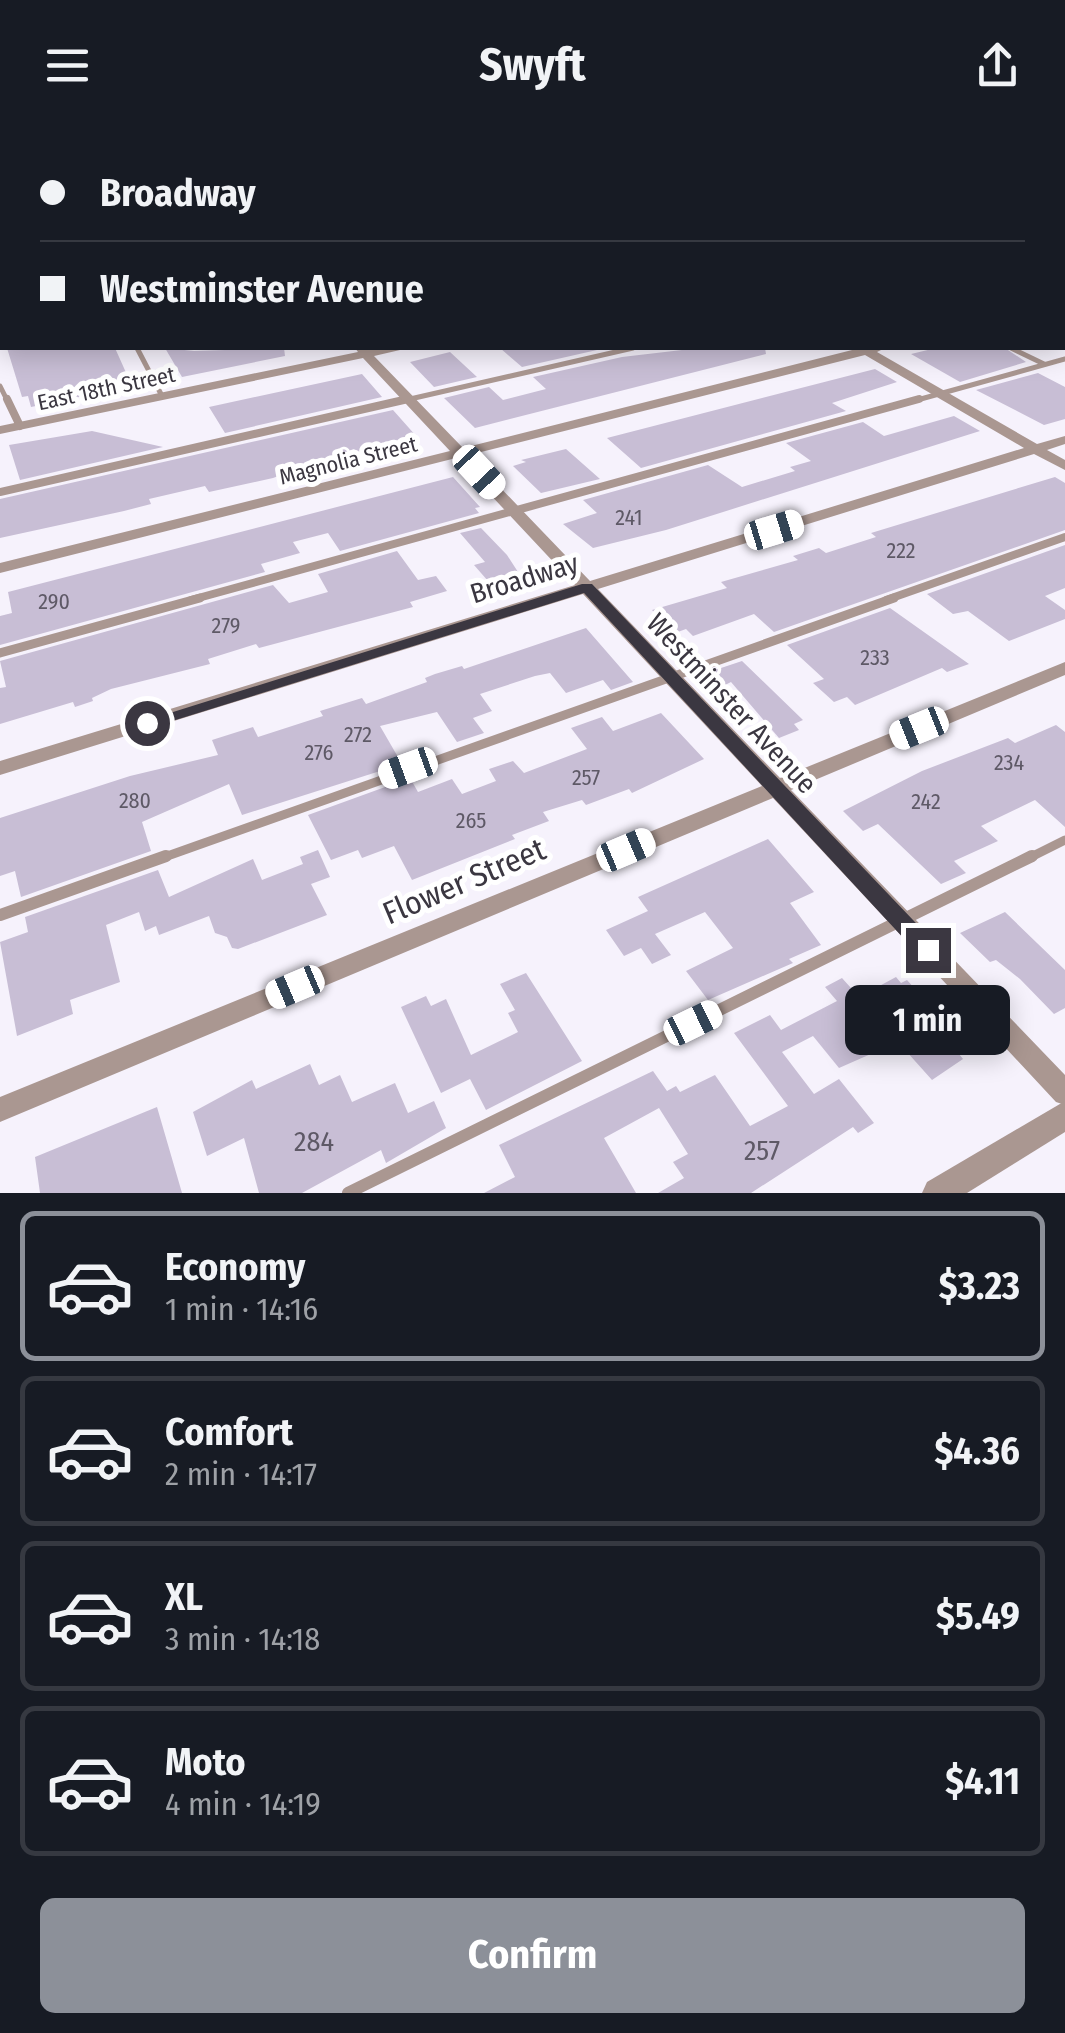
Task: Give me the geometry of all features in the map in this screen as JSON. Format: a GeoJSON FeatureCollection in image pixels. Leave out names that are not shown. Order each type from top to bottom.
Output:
{"type":"FeatureCollection","features":[{"type":"Feature","properties":{"kind":"street","name":"East 18th Street"},"geometry":{"type":"LineString","coordinates":[[0,430],[364,350]]}},
{"type":"Feature","properties":{"kind":"street","name":"Westminster Avenue"},"geometry":{"type":"LineString","coordinates":[[364,350],[1065,1093]]}},
{"type":"Feature","properties":{"kind":"street","name":"Magnolia Street"},"geometry":{"type":"LineString","coordinates":[[0,568],[864,350]]}},
{"type":"Feature","properties":{"kind":"street"},"geometry":{"type":"LineString","coordinates":[[870,350],[1065,466]]}},
{"type":"Feature","properties":{"kind":"street","name":"Broadway"},"geometry":{"type":"LineString","coordinates":[[0,768],[1065,440]]}},
{"type":"Feature","properties":{"kind":"street","name":"Flower Street"},"geometry":{"type":"LineString","coordinates":[[0,1110],[1065,668]]}},
{"type":"Feature","properties":{"kind":"street"},"geometry":{"type":"LineString","coordinates":[[938,1193],[1065,1115]]}},
{"type":"Feature","properties":{"kind":"lane"},"geometry":{"type":"LineString","coordinates":[[138,350],[162,396]]}},
{"type":"Feature","properties":{"kind":"lane"},"geometry":{"type":"LineString","coordinates":[[0,492],[624,350]]}},
{"type":"Feature","properties":{"kind":"lane"},"geometry":{"type":"LineString","coordinates":[[1015,350],[1046,365]]}},
{"type":"Feature","properties":{"kind":"lane"},"geometry":{"type":"LineString","coordinates":[[0,654],[1065,359]]}},
{"type":"Feature","properties":{"kind":"lane"},"geometry":{"type":"LineString","coordinates":[[0,386],[20,426]]}},
{"type":"Feature","properties":{"kind":"lane"},"geometry":{"type":"LineString","coordinates":[[0,915],[1065,537]]}},
{"type":"Feature","properties":{"kind":"lane"},"geometry":{"type":"LineString","coordinates":[[348,1193],[1065,840]]}},
{"type":"Feature","properties":{"kind":"building"},"geometry":{"type":"Polygon","coordinates":[[[8,350],[116,350],[132,386],[31,407],[28,396],[22,397],[8,350]]]}},
{"type":"Feature","properties":{"kind":"building"},"geometry":{"type":"Polygon","coordinates":[[[166,350],[284,350],[285,356],[182,377],[166,350]]]}},
{"type":"Feature","properties":{"kind":"building"},"geometry":{"type":"Polygon","coordinates":[[[502,350],[597,350],[522,367],[502,350]]]}},
{"type":"Feature","properties":{"kind":"building"},"geometry":{"type":"Polygon","coordinates":[[[682,350],[765,350],[766,354],[475,428],[444,398],[489,387],[503,400],[546,389],[533,377],[622,357],[682,350]]]}},
{"type":"Feature","properties":{"kind":"building"},"geometry":{"type":"Polygon","coordinates":[[[928,350],[1008,350],[1026,362],[960,382],[911,354],[928,350]]]}},
{"type":"Feature","properties":{"kind":"building"},"geometry":{"type":"Polygon","coordinates":[[[450,352],[477,377],[434,387],[410,362],[450,352]]]}},
{"type":"Feature","properties":{"kind":"building"},"geometry":{"type":"Polygon","coordinates":[[[875,369],[897,382],[832,403],[846,411],[641,468],[607,438],[875,369]]]}},
{"type":"Feature","properties":{"kind":"building"},"geometry":{"type":"Polygon","coordinates":[[[1038,373],[1065,387],[1065,419],[1044,425],[976,390],[1038,373]]]}},
{"type":"Feature","properties":{"kind":"building"},"geometry":{"type":"Polygon","coordinates":[[[362,374],[382,397],[225,433],[209,407],[362,374]]]}},
{"type":"Feature","properties":{"kind":"building"},"geometry":{"type":"Polygon","coordinates":[[[393,410],[417,437],[360,456],[354,449],[273,478],[209,492],[205,486],[149,499],[151,504],[124,511],[0,538],[0,499],[393,410]]]}},
{"type":"Feature","properties":{"kind":"building"},"geometry":{"type":"Polygon","coordinates":[[[954,416],[980,431],[666,530],[593,548],[563,524],[597,513],[583,500],[708,465],[742,487],[795,471],[790,467],[811,461],[786,443],[863,422],[884,436],[954,416]]]}},
{"type":"Feature","properties":{"kind":"building"},"geometry":{"type":"Polygon","coordinates":[[[92,431],[163,447],[20,480],[9,445],[92,431]]]}},
{"type":"Feature","properties":{"kind":"building"},"geometry":{"type":"Polygon","coordinates":[[[566,449],[600,479],[541,493],[513,466],[526,462],[521,460],[566,449]]]}},
{"type":"Feature","properties":{"kind":"building"},"geometry":{"type":"Polygon","coordinates":[[[453,477],[480,507],[475,508],[479,513],[340,551],[328,533],[293,542],[300,553],[261,564],[265,572],[0,645],[0,616],[12,613],[8,592],[453,477]]]}},
{"type":"Feature","properties":{"kind":"building"},"geometry":{"type":"Polygon","coordinates":[[[1055,477],[1065,483],[1065,530],[774,632],[754,614],[693,636],[686,629],[675,633],[652,610],[727,588],[721,582],[798,560],[793,556],[819,548],[826,553],[876,537],[871,533],[1055,477]]]}},
{"type":"Feature","properties":{"kind":"building"},"geometry":{"type":"Polygon","coordinates":[[[481,528],[518,572],[488,581],[474,565],[485,562],[460,533],[481,528]]]}},
{"type":"Feature","properties":{"kind":"building"},"geometry":{"type":"Polygon","coordinates":[[[1065,545],[1065,588],[1045,596],[1065,610],[1065,619],[1009,641],[968,611],[953,614],[927,594],[1065,545]]]}},
{"type":"Feature","properties":{"kind":"building"},"geometry":{"type":"Polygon","coordinates":[[[397,551],[418,580],[436,576],[447,591],[410,602],[413,607],[259,648],[256,644],[208,659],[210,664],[111,689],[75,707],[73,702],[0,724],[0,688],[6,687],[0,661],[273,585],[289,603],[328,592],[318,574],[397,551]]]}},
{"type":"Feature","properties":{"kind":"building"},"geometry":{"type":"Polygon","coordinates":[[[890,608],[969,664],[947,672],[942,668],[855,705],[847,697],[834,702],[813,683],[824,679],[787,645],[890,608]]]}},
{"type":"Feature","properties":{"kind":"building"},"geometry":{"type":"Polygon","coordinates":[[[586,628],[633,682],[611,690],[603,680],[566,693],[550,673],[535,676],[480,694],[492,711],[473,718],[484,733],[457,742],[437,712],[380,726],[402,764],[242,815],[229,784],[142,822],[151,851],[21,897],[15,871],[0,876],[0,818],[130,776],[218,755],[212,740],[253,727],[258,737],[323,716],[320,711],[362,698],[366,704],[427,682],[425,678],[435,674],[462,666],[464,669],[586,628]]]}},
{"type":"Feature","properties":{"kind":"building"},"geometry":{"type":"Polygon","coordinates":[[[742,661],[803,720],[794,724],[799,730],[779,738],[731,682],[725,685],[712,671],[742,661]]]}},
{"type":"Feature","properties":{"kind":"building"},"geometry":{"type":"Polygon","coordinates":[[[661,713],[704,759],[632,793],[629,789],[586,805],[582,800],[543,812],[549,821],[512,835],[515,839],[412,880],[394,846],[362,858],[358,850],[331,860],[308,815],[410,778],[418,792],[452,779],[462,794],[496,781],[489,769],[513,761],[524,773],[587,749],[571,728],[602,717],[613,731],[661,713]]]}},
{"type":"Feature","properties":{"kind":"building"},"geometry":{"type":"Polygon","coordinates":[[[1056,725],[1065,732],[1065,827],[1035,800],[981,826],[998,841],[954,861],[966,873],[941,884],[878,824],[863,831],[843,811],[922,771],[1008,738],[1015,743],[1056,725]]]}},
{"type":"Feature","properties":{"kind":"building"},"geometry":{"type":"Polygon","coordinates":[[[768,839],[814,892],[790,903],[821,945],[789,959],[793,963],[708,1000],[686,971],[733,948],[705,912],[655,934],[671,955],[652,964],[641,948],[624,956],[606,930],[648,911],[638,897],[768,839]]]}},
{"type":"Feature","properties":{"kind":"building"},"geometry":{"type":"Polygon","coordinates":[[[318,850],[330,877],[311,884],[327,915],[238,949],[232,948],[227,937],[215,933],[209,916],[159,935],[156,926],[145,931],[139,912],[106,925],[120,982],[70,1000],[73,1014],[17,1036],[0,942],[28,932],[25,917],[158,870],[169,897],[253,859],[262,880],[303,864],[300,857],[318,850]]]}},
{"type":"Feature","properties":{"kind":"building"},"geometry":{"type":"Polygon","coordinates":[[[1005,912],[1065,970],[1065,1008],[1054,1014],[1020,979],[996,960],[990,962],[960,933],[1005,912]]]}},
{"type":"Feature","properties":{"kind":"building"},"geometry":{"type":"Polygon","coordinates":[[[526,973],[582,1061],[486,1110],[470,1079],[441,1093],[401,1007],[426,996],[431,1006],[446,999],[471,1055],[518,1032],[508,1013],[515,1010],[500,984],[526,973]]]}},
{"type":"Feature","properties":{"kind":"building"},"geometry":{"type":"Polygon","coordinates":[[[896,977],[901,983],[907,980],[925,1000],[918,1003],[963,1059],[932,1080],[898,1042],[839,1068],[813,1036],[782,1052],[814,1094],[839,1079],[874,1123],[858,1133],[853,1127],[751,1193],[658,1193],[684,1178],[673,1162],[688,1154],[659,1108],[604,1138],[636,1193],[484,1193],[515,1177],[499,1145],[653,1071],[667,1091],[676,1086],[680,1092],[715,1075],[750,1126],[788,1106],[734,1033],[770,1015],[781,1030],[837,1001],[825,987],[842,978],[859,997],[896,977]]]}},
{"type":"Feature","properties":{"kind":"building"},"geometry":{"type":"Polygon","coordinates":[[[310,1064],[319,1085],[340,1075],[352,1102],[395,1083],[408,1113],[434,1101],[446,1128],[386,1163],[381,1150],[302,1193],[259,1193],[244,1138],[207,1156],[193,1112],[252,1080],[256,1089],[310,1064]]]}},
{"type":"Feature","properties":{"kind":"building"},"geometry":{"type":"Polygon","coordinates":[[[157,1107],[182,1193],[40,1193],[35,1157],[157,1107]]]}},
{"type":"Feature","properties":{"kind":"route"},"geometry":{"type":"LineString","coordinates":[[147,723],[587,588],[928,950]]}}]}
